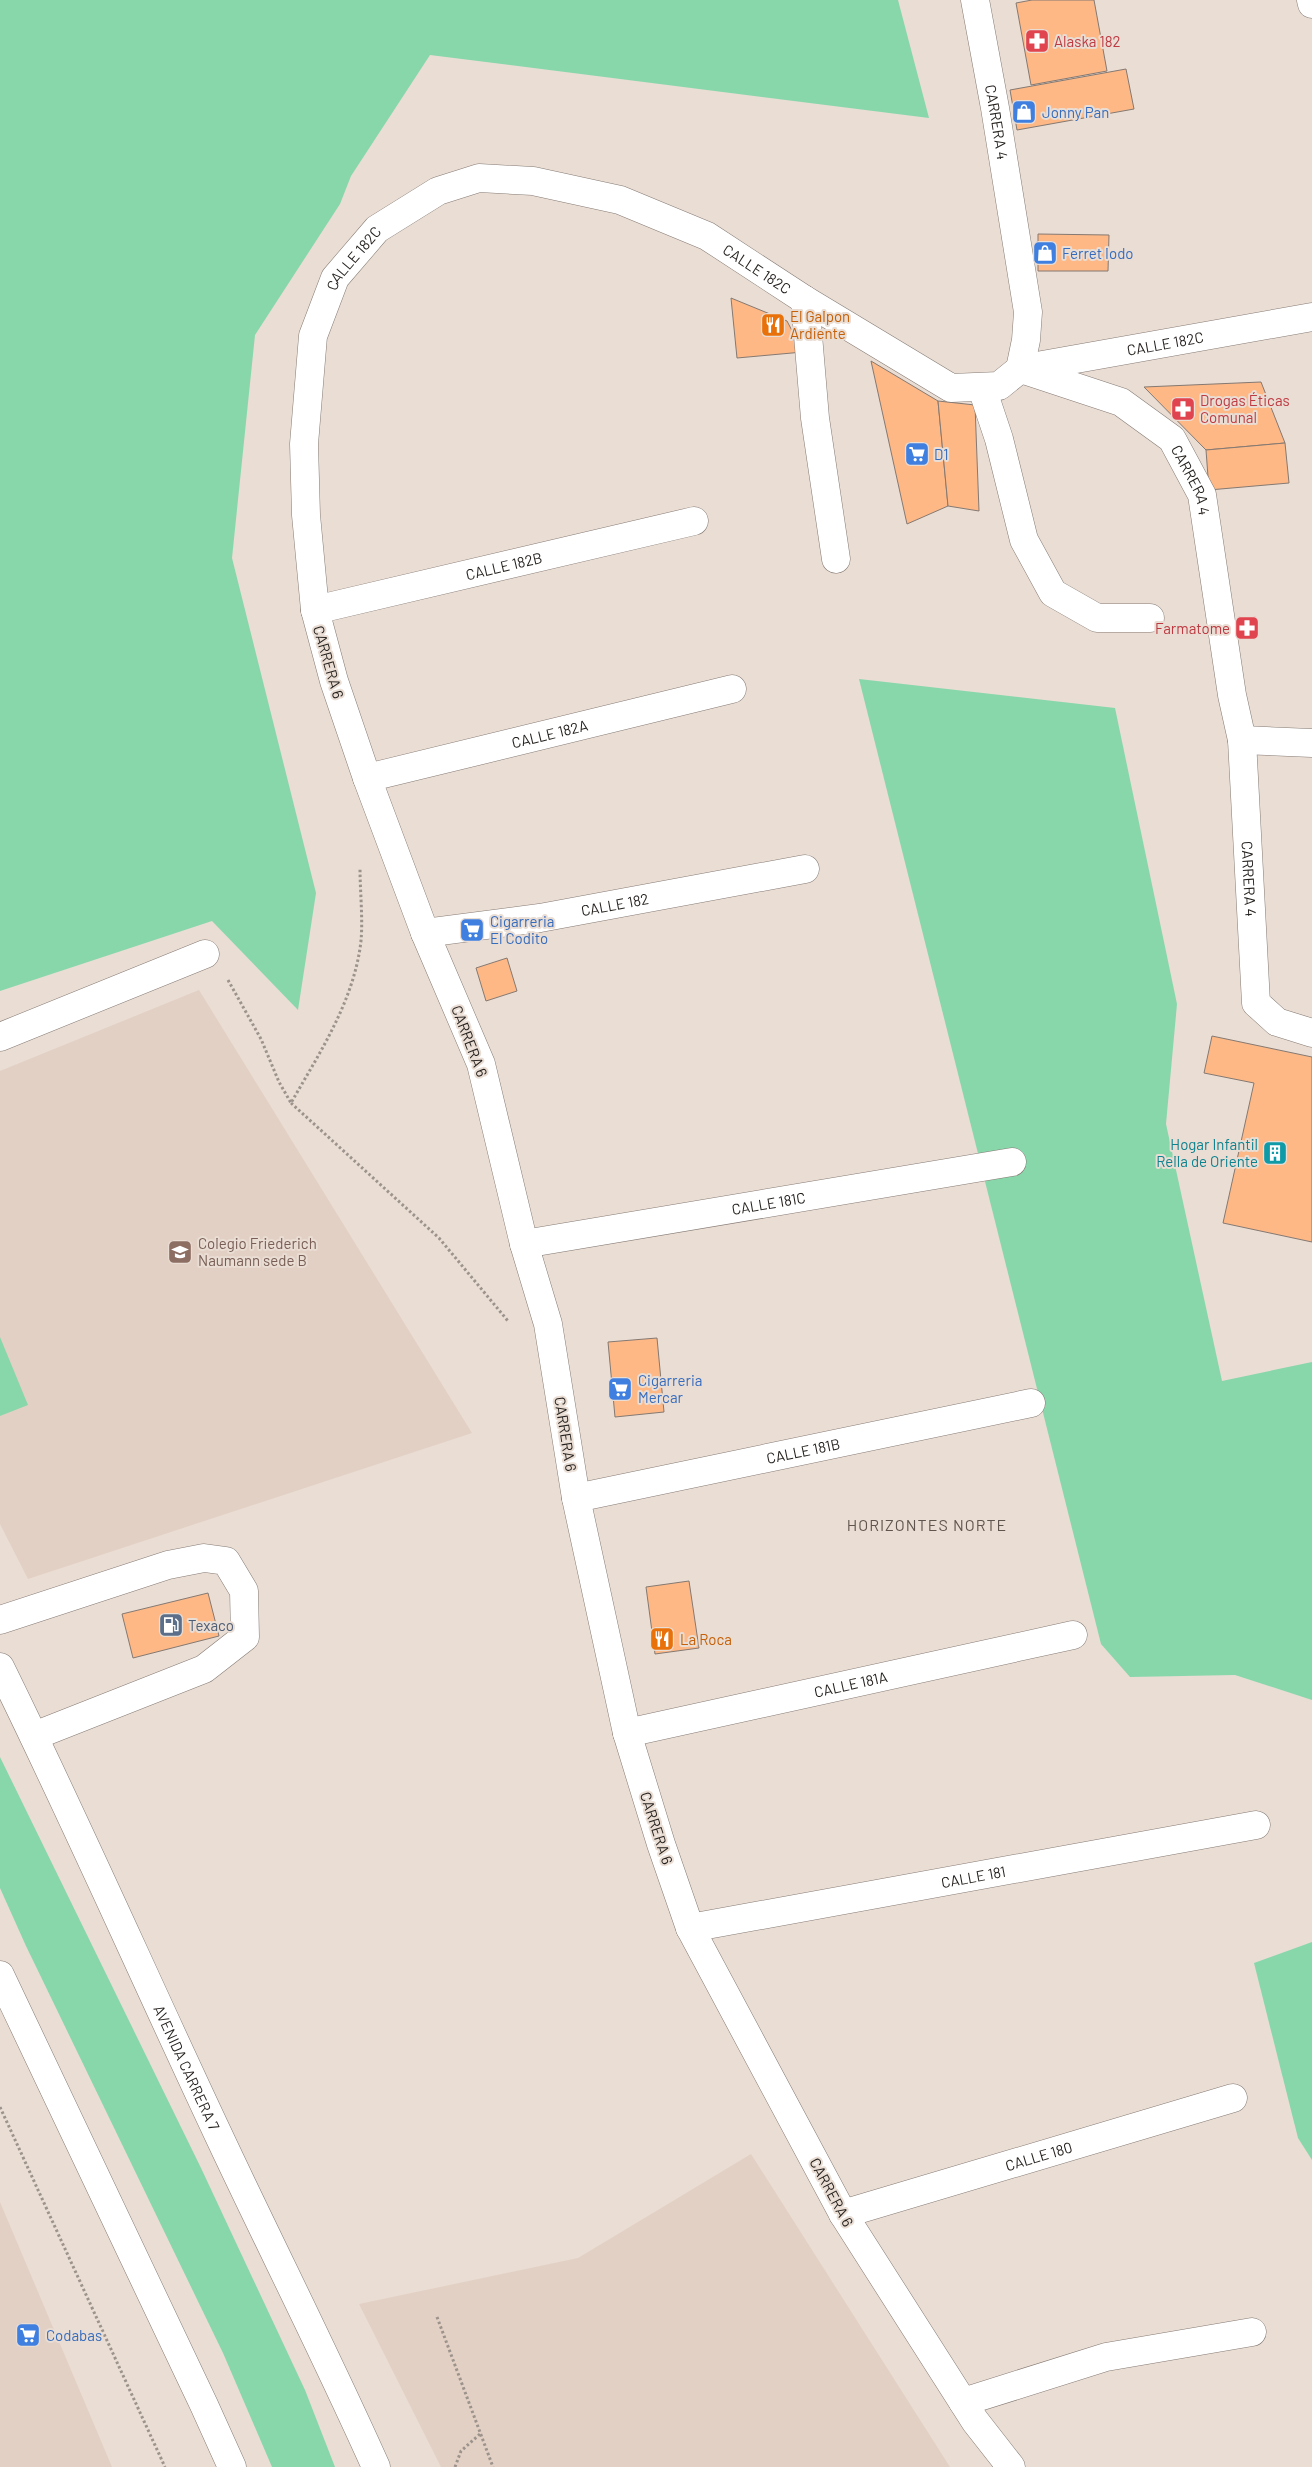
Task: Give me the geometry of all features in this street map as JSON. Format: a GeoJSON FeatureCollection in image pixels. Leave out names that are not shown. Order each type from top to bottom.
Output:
{"type":"FeatureCollection","features":[{"type":"Feature","properties":{"kind":"street","name":"CARRERA 4"},"geometry":{"type":"LineString","coordinates":[[975,0],[995,108],[1028,312],[1026,340],[1020,369],[1121,402],[1172,438],[1202,495],[1232,695],[1242,740],[1256,1003],[1278,1022],[1312,1033]]}},
{"type":"Feature","properties":{"kind":"street"},"geometry":{"type":"LineString","coordinates":[[1311,0],[1312,4]]}},
{"type":"Feature","properties":{"kind":"street","name":"CALLE 182C"},"geometry":{"type":"LineString","coordinates":[[313,336],[335,278],[377,230],[438,191],[479,178],[533,180],[620,200],[707,236],[805,300],[951,388],[999,386],[1020,369],[1312,317]]}},
{"type":"Feature","properties":{"kind":"street"},"geometry":{"type":"LineString","coordinates":[[805,300],[815,418],[836,559]]}},
{"type":"Feature","properties":{"kind":"street","name":"CARRERA 6"},"geometry":{"type":"LineString","coordinates":[[313,336],[304,444],[306,515],[314,610],[334,681],[367,778],[392,840],[425,933],[481,1064],[524,1244],[548,1324],[576,1498],[627,1733],[661,1844],[690,1928],[843,2214],[895,2300],[963,2402],[1011,2467]]}},
{"type":"Feature","properties":{"kind":"street"},"geometry":{"type":"LineString","coordinates":[[982,388],[999,439],[1024,540],[1053,593],[1096,618],[1150,618]]}},
{"type":"Feature","properties":{"kind":"street","name":"CALLE 182B"},"geometry":{"type":"LineString","coordinates":[[314,610],[694,521]]}},
{"type":"Feature","properties":{"kind":"street","name":"CALLE 182A"},"geometry":{"type":"LineString","coordinates":[[367,778],[732,689]]}},
{"type":"Feature","properties":{"kind":"street"},"geometry":{"type":"LineString","coordinates":[[1242,740],[1312,742]]}},
{"type":"Feature","properties":{"kind":"street","name":"CALLE 182"},"geometry":{"type":"LineString","coordinates":[[425,933],[540,918],[805,869]]}},
{"type":"Feature","properties":{"kind":"street"},"geometry":{"type":"LineString","coordinates":[[0,1037],[205,954]]}},
{"type":"Feature","properties":{"kind":"street","name":"CALLE 181C"},"geometry":{"type":"LineString","coordinates":[[524,1244],[1012,1162]]}},
{"type":"Feature","properties":{"kind":"street","name":"CALLE 181B"},"geometry":{"type":"LineString","coordinates":[[576,1498],[1031,1403]]}},
{"type":"Feature","properties":{"kind":"street"},"geometry":{"type":"LineString","coordinates":[[0,1620],[168,1565],[204,1558],[226,1561],[244,1591],[245,1637],[204,1669],[34,1736]]}},
{"type":"Feature","properties":{"kind":"street","name":"CALLE 181A"},"geometry":{"type":"LineString","coordinates":[[627,1733],[1073,1635]]}},
{"type":"Feature","properties":{"kind":"street","name":"AVENIDA CARRERA 7"},"geometry":{"type":"LineString","coordinates":[[0,1668],[34,1736],[218,2134],[343,2392],[376,2467]]}},
{"type":"Feature","properties":{"kind":"street","name":"CALLE 181"},"geometry":{"type":"LineString","coordinates":[[690,1928],[1256,1825]]}},
{"type":"Feature","properties":{"kind":"street"},"geometry":{"type":"LineString","coordinates":[[0,1975],[232,2467]]}},
{"type":"Feature","properties":{"kind":"street","name":"CALLE 180"},"geometry":{"type":"LineString","coordinates":[[843,2214],[1233,2098]]}},
{"type":"Feature","properties":{"kind":"street"},"geometry":{"type":"LineString","coordinates":[[963,2402],[1106,2357],[1252,2332]]}},
{"type":"Feature","properties":{"kind":"path"},"geometry":{"type":"LineString","coordinates":[[291,1103],[326,1040],[351,989],[361,940],[360,864],[392,840]]}},
{"type":"Feature","properties":{"kind":"path"},"geometry":{"type":"LineString","coordinates":[[205,954],[228,980],[260,1039],[279,1082],[291,1103],[439,1238],[514,1328]]}},
{"type":"Feature","properties":{"kind":"path"},"geometry":{"type":"LineString","coordinates":[[0,2108],[165,2467]]}},
{"type":"Feature","properties":{"kind":"path"},"geometry":{"type":"LineString","coordinates":[[436,2317],[493,2467]]}},
{"type":"Feature","properties":{"kind":"path"},"geometry":{"type":"LineString","coordinates":[[455,2467],[461,2450],[480,2434]]}},
{"type":"Feature","properties":{"kind":"shaded area","name":"Colegio Friederich Naumann sede B"},"geometry":{"type":"Polygon","coordinates":[[[199,990],[472,1433],[28,1579],[0,1524],[0,1071],[199,990]]]}},
{"type":"Feature","properties":{"kind":"shaded area"},"geometry":{"type":"Polygon","coordinates":[[[751,2154],[950,2467],[441,2467],[359,2304],[578,2258],[751,2154]]]}},
{"type":"Feature","properties":{"kind":"shaded area","name":"Codabas"},"geometry":{"type":"Polygon","coordinates":[[[0,2202],[112,2467],[0,2467],[0,2202]]]}},
{"type":"Feature","properties":{"kind":"green space"},"geometry":{"type":"Polygon","coordinates":[[[0,0],[898,0],[929,118],[430,55],[351,176],[340,204],[255,335],[232,558],[316,893],[298,1010],[212,921],[0,991],[0,0]]]}},
{"type":"Feature","properties":{"kind":"green space"},"geometry":{"type":"Polygon","coordinates":[[[859,679],[1115,708],[1177,1004],[1166,1124],[1222,1381],[1312,1362],[1312,1700],[1235,1675],[1130,1677],[1101,1644],[859,679]]]}},
{"type":"Feature","properties":{"kind":"green space"},"geometry":{"type":"Polygon","coordinates":[[[0,1337],[28,1405],[0,1416],[0,1337]]]}},
{"type":"Feature","properties":{"kind":"green space"},"geometry":{"type":"Polygon","coordinates":[[[0,1757],[201,2168],[305,2390],[335,2467],[272,2467],[223,2353],[26,1946],[0,1888],[0,1757]]]}},
{"type":"Feature","properties":{"kind":"green space"},"geometry":{"type":"Polygon","coordinates":[[[1312,1942],[1312,2160],[1298,2138],[1254,1963],[1312,1942]]]}},
{"type":"Feature","properties":{"kind":"building"},"geometry":{"type":"Polygon","coordinates":[[[1032,0],[1094,0],[1107,71],[1031,85],[1016,3],[1032,0]]]}},
{"type":"Feature","properties":{"kind":"building"},"geometry":{"type":"Polygon","coordinates":[[[1126,69],[1134,109],[1017,130],[1010,90],[1126,69]]]}},
{"type":"Feature","properties":{"kind":"building"},"geometry":{"type":"Polygon","coordinates":[[[1038,234],[1109,235],[1108,271],[1038,271],[1038,234]]]}},
{"type":"Feature","properties":{"kind":"building"},"geometry":{"type":"Polygon","coordinates":[[[731,298],[787,321],[803,352],[737,358],[731,298]]]}},
{"type":"Feature","properties":{"kind":"building","name":"D1"},"geometry":{"type":"Polygon","coordinates":[[[871,361],[938,401],[948,506],[907,524],[871,361]]]}},
{"type":"Feature","properties":{"kind":"building"},"geometry":{"type":"Polygon","coordinates":[[[1261,382],[1285,443],[1206,450],[1144,387],[1261,382]]]}},
{"type":"Feature","properties":{"kind":"building"},"geometry":{"type":"Polygon","coordinates":[[[938,401],[975,405],[979,511],[948,506],[938,401]]]}},
{"type":"Feature","properties":{"kind":"building"},"geometry":{"type":"Polygon","coordinates":[[[1285,443],[1289,483],[1209,490],[1206,450],[1285,443]]]}},
{"type":"Feature","properties":{"kind":"building"},"geometry":{"type":"Polygon","coordinates":[[[507,958],[517,991],[486,1001],[476,968],[507,958]]]}},
{"type":"Feature","properties":{"kind":"building","name":"Hogar Infantil Rella de Oriente"},"geometry":{"type":"Polygon","coordinates":[[[1212,1036],[1312,1057],[1312,1242],[1223,1223],[1254,1083],[1204,1073],[1212,1036]]]}},
{"type":"Feature","properties":{"kind":"building"},"geometry":{"type":"Polygon","coordinates":[[[657,1338],[664,1412],[615,1417],[608,1342],[657,1338]]]}},
{"type":"Feature","properties":{"kind":"building"},"geometry":{"type":"Polygon","coordinates":[[[689,1581],[699,1648],[655,1654],[646,1587],[689,1581]]]}},
{"type":"Feature","properties":{"kind":"building","name":"Texaco"},"geometry":{"type":"Polygon","coordinates":[[[208,1593],[219,1636],[133,1658],[122,1614],[208,1593]]]}},
{"type":"Feature","properties":{"kind":"place","name":"Alaska 182"},"geometry":{"type":"Point","coordinates":[1037,41]}},
{"type":"Feature","properties":{"kind":"place","name":"Jonny Pan"},"geometry":{"type":"Point","coordinates":[1024,112]}},
{"type":"Feature","properties":{"kind":"place","name":"Ferret Iodo"},"geometry":{"type":"Point","coordinates":[1045,253]}},
{"type":"Feature","properties":{"kind":"place","name":"El Galpon Ardiente"},"geometry":{"type":"Point","coordinates":[773,325]}},
{"type":"Feature","properties":{"kind":"place","name":"Drogas Éticas Comunal"},"geometry":{"type":"Point","coordinates":[1183,409]}},
{"type":"Feature","properties":{"kind":"place","name":"D1"},"geometry":{"type":"Point","coordinates":[917,454]}},
{"type":"Feature","properties":{"kind":"place","name":"Farmatome"},"geometry":{"type":"Point","coordinates":[1247,628]}},
{"type":"Feature","properties":{"kind":"place","name":"Cigarreria El Codito"},"geometry":{"type":"Point","coordinates":[472,930]}},
{"type":"Feature","properties":{"kind":"place","name":"Hogar Infantil Rella de Oriente"},"geometry":{"type":"Point","coordinates":[1275,1153]}},
{"type":"Feature","properties":{"kind":"place","name":"Colegio Friederich Naumann sede B"},"geometry":{"type":"Point","coordinates":[180,1252]}},
{"type":"Feature","properties":{"kind":"place","name":"Cigarreria Mercar"},"geometry":{"type":"Point","coordinates":[620,1389]}},
{"type":"Feature","properties":{"kind":"place","name":"Texaco"},"geometry":{"type":"Point","coordinates":[171,1625]}},
{"type":"Feature","properties":{"kind":"place","name":"La Roca"},"geometry":{"type":"Point","coordinates":[662,1639]}},
{"type":"Feature","properties":{"kind":"place","name":"Codabas"},"geometry":{"type":"Point","coordinates":[28,2335]}},
{"type":"Feature","properties":{"kind":"district","name":"HORIZONTES NORTE"},"geometry":{"type":"Point","coordinates":[927,1524]}}]}
